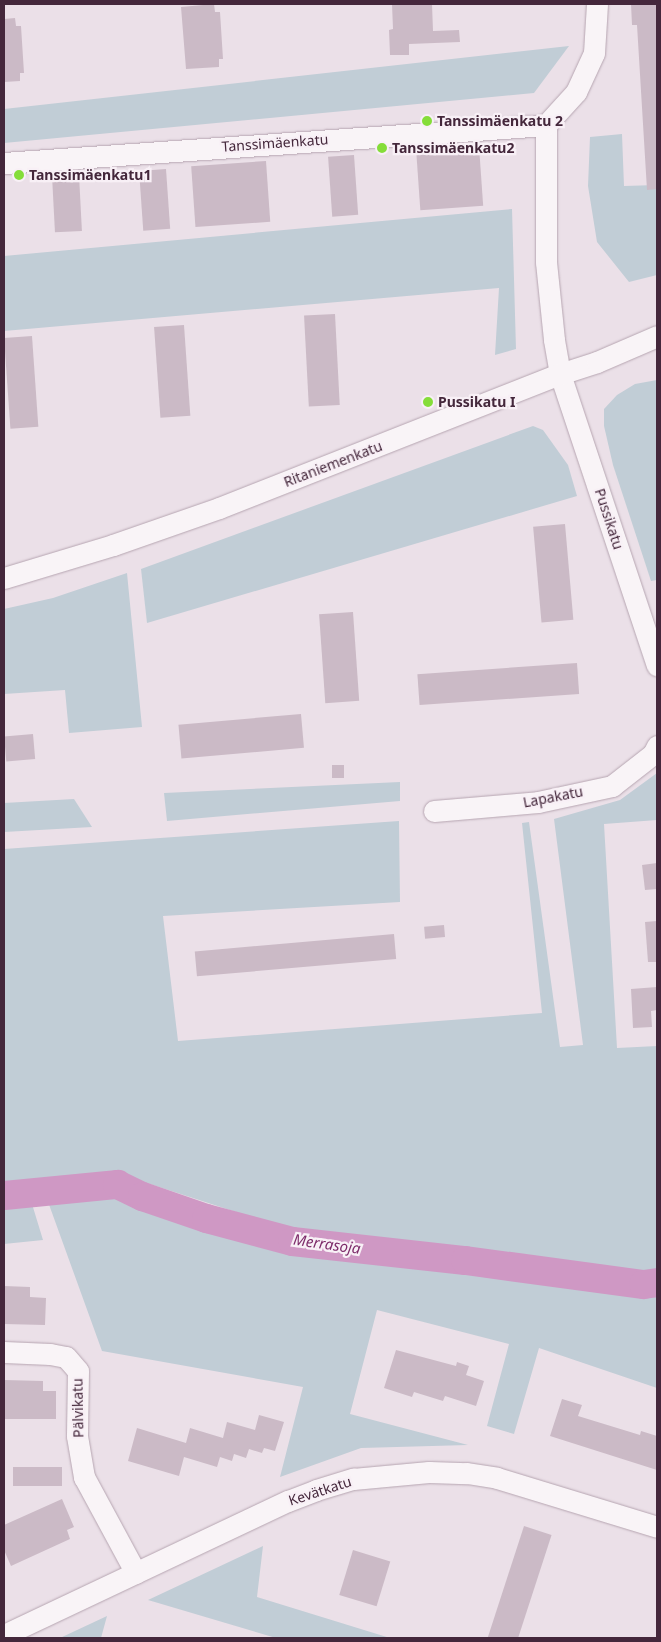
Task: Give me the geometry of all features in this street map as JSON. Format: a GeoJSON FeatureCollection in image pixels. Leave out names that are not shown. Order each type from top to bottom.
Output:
{"type":"FeatureCollection","features":[{"type":"Feature","properties":{"kind":"street"},"geometry":{"type":"LineString","coordinates":[[560,374],[554,340],[546,262],[546,125],[576,92],[594,53],[597,4]]}},
{"type":"Feature","properties":{"kind":"street","name":"Tanssimäenkatu"},"geometry":{"type":"LineString","coordinates":[[4,163],[546,125]]}},
{"type":"Feature","properties":{"kind":"street","name":"Ritaniemenkatu"},"geometry":{"type":"LineString","coordinates":[[4,578],[113,545],[219,508],[560,374],[597,362],[657,336]]}},
{"type":"Feature","properties":{"kind":"street","name":"Pussikatu"},"geometry":{"type":"LineString","coordinates":[[560,374],[657,665]]}},
{"type":"Feature","properties":{"kind":"street","name":"Lapakatu"},"geometry":{"type":"LineString","coordinates":[[434,811],[538,802],[612,786],[653,754],[657,746]]}},
{"type":"Feature","properties":{"kind":"street","name":"Pälvikatu"},"geometry":{"type":"LineString","coordinates":[[4,1352],[50,1354],[66,1357],[78,1371],[77,1436],[84,1477],[136,1573]]}},
{"type":"Feature","properties":{"kind":"street","name":"Kevätkatu"},"geometry":{"type":"LineString","coordinates":[[4,1635],[316,1490],[353,1479],[395,1474],[439,1472],[497,1478],[657,1527]]}},
{"type":"Feature","properties":{"kind":"shaded area"},"geometry":{"type":"Polygon","coordinates":[[[569,46],[534,93],[4,143],[4,109],[569,46]]]}},
{"type":"Feature","properties":{"kind":"shaded area"},"geometry":{"type":"Polygon","coordinates":[[[622,134],[624,186],[657,185],[657,275],[629,282],[597,242],[588,186],[590,137],[622,134]]]}},
{"type":"Feature","properties":{"kind":"shaded area"},"geometry":{"type":"Polygon","coordinates":[[[512,209],[516,349],[495,355],[499,288],[4,331],[4,256],[512,209]]]}},
{"type":"Feature","properties":{"kind":"shaded area"},"geometry":{"type":"Polygon","coordinates":[[[657,380],[657,580],[651,581],[613,465],[604,426],[604,409],[617,395],[635,384],[657,380]]]}},
{"type":"Feature","properties":{"kind":"shaded area"},"geometry":{"type":"Polygon","coordinates":[[[533,426],[543,430],[568,465],[577,496],[147,623],[141,569],[533,426]]]}},
{"type":"Feature","properties":{"kind":"shaded area"},"geometry":{"type":"Polygon","coordinates":[[[127,573],[142,727],[69,733],[65,690],[4,694],[4,609],[53,598],[127,573]]]}},
{"type":"Feature","properties":{"kind":"shaded area"},"geometry":{"type":"Polygon","coordinates":[[[657,773],[657,820],[604,824],[617,1048],[657,1046],[657,1270],[640,1273],[291,1230],[116,1173],[25,1181],[43,1240],[4,1244],[4,849],[399,821],[400,902],[163,916],[178,1041],[542,1013],[522,823],[529,822],[560,1047],[583,1045],[554,819],[620,800],[657,773]]]}},
{"type":"Feature","properties":{"kind":"shaded area"},"geometry":{"type":"Polygon","coordinates":[[[400,782],[400,801],[167,821],[164,793],[400,782]]]}},
{"type":"Feature","properties":{"kind":"shaded area"},"geometry":{"type":"Polygon","coordinates":[[[74,799],[92,827],[4,832],[4,803],[74,799]]]}},
{"type":"Feature","properties":{"kind":"shaded area"},"geometry":{"type":"Polygon","coordinates":[[[117,1193],[250,1239],[292,1249],[645,1292],[657,1290],[657,1388],[539,1348],[514,1434],[487,1426],[509,1344],[377,1310],[350,1414],[468,1445],[361,1448],[280,1477],[303,1387],[102,1351],[47,1199],[117,1193]]]}},
{"type":"Feature","properties":{"kind":"shaded area"},"geometry":{"type":"Polygon","coordinates":[[[263,1546],[257,1597],[390,1638],[276,1638],[148,1600],[263,1546]]]}},
{"type":"Feature","properties":{"kind":"shaded area"},"geometry":{"type":"Polygon","coordinates":[[[107,1616],[101,1638],[60,1638],[107,1616]]]}},
{"type":"Feature","properties":{"kind":"building"},"geometry":{"type":"Polygon","coordinates":[[[214,4],[215,12],[220,12],[223,59],[219,59],[219,67],[186,69],[181,7],[214,4]]]}},
{"type":"Feature","properties":{"kind":"building"},"geometry":{"type":"Polygon","coordinates":[[[392,4],[432,4],[433,31],[459,30],[460,42],[409,44],[409,55],[390,55],[389,30],[393,29],[392,4]]]}},
{"type":"Feature","properties":{"kind":"building"},"geometry":{"type":"Polygon","coordinates":[[[631,4],[657,4],[657,189],[647,190],[637,25],[632,25],[631,4]]]}},
{"type":"Feature","properties":{"kind":"building"},"geometry":{"type":"Polygon","coordinates":[[[15,18],[16,26],[21,26],[24,73],[20,73],[20,81],[4,82],[4,19],[15,18]]]}},
{"type":"Feature","properties":{"kind":"building"},"geometry":{"type":"Polygon","coordinates":[[[479,146],[483,206],[420,210],[416,150],[479,146]]]}},
{"type":"Feature","properties":{"kind":"building"},"geometry":{"type":"Polygon","coordinates":[[[354,155],[358,215],[332,217],[328,157],[354,155]]]}},
{"type":"Feature","properties":{"kind":"building"},"geometry":{"type":"Polygon","coordinates":[[[266,161],[270,222],[195,227],[191,166],[266,161]]]}},
{"type":"Feature","properties":{"kind":"building"},"geometry":{"type":"Polygon","coordinates":[[[166,169],[170,229],[143,231],[139,171],[166,169]]]}},
{"type":"Feature","properties":{"kind":"building"},"geometry":{"type":"Polygon","coordinates":[[[79,175],[82,231],[55,232],[52,176],[79,175]]]}},
{"type":"Feature","properties":{"kind":"building"},"geometry":{"type":"Polygon","coordinates":[[[335,314],[340,405],[309,406],[304,316],[335,314]]]}},
{"type":"Feature","properties":{"kind":"building"},"geometry":{"type":"Polygon","coordinates":[[[184,325],[190,416],[160,418],[154,327],[184,325]]]}},
{"type":"Feature","properties":{"kind":"building"},"geometry":{"type":"Polygon","coordinates":[[[32,336],[38,427],[10,429],[4,338],[32,336]]]}},
{"type":"Feature","properties":{"kind":"building"},"geometry":{"type":"Polygon","coordinates":[[[565,524],[573,620],[541,622],[533,527],[565,524]]]}},
{"type":"Feature","properties":{"kind":"building"},"geometry":{"type":"Polygon","coordinates":[[[353,612],[359,701],[325,703],[319,614],[353,612]]]}},
{"type":"Feature","properties":{"kind":"building"},"geometry":{"type":"Polygon","coordinates":[[[577,663],[579,694],[420,705],[417,674],[577,663]]]}},
{"type":"Feature","properties":{"kind":"building"},"geometry":{"type":"Polygon","coordinates":[[[301,714],[304,748],[181,759],[178,725],[301,714]]]}},
{"type":"Feature","properties":{"kind":"building"},"geometry":{"type":"Polygon","coordinates":[[[33,734],[35,759],[6,761],[4,737],[33,734]]]}},
{"type":"Feature","properties":{"kind":"building"},"geometry":{"type":"Polygon","coordinates":[[[332,765],[344,765],[344,778],[332,778],[332,765]]]}},
{"type":"Feature","properties":{"kind":"building"},"geometry":{"type":"Polygon","coordinates":[[[657,863],[657,889],[645,890],[642,865],[657,863]]]}},
{"type":"Feature","properties":{"kind":"building"},"geometry":{"type":"Polygon","coordinates":[[[657,921],[657,962],[648,962],[645,922],[657,921]]]}},
{"type":"Feature","properties":{"kind":"building"},"geometry":{"type":"Polygon","coordinates":[[[444,925],[445,937],[425,939],[424,927],[444,925]]]}},
{"type":"Feature","properties":{"kind":"building"},"geometry":{"type":"Polygon","coordinates":[[[394,934],[396,959],[197,976],[195,951],[394,934]]]}},
{"type":"Feature","properties":{"kind":"building"},"geometry":{"type":"Polygon","coordinates":[[[657,987],[657,1010],[651,1011],[652,1027],[633,1028],[631,989],[657,987]]]}},
{"type":"Feature","properties":{"kind":"building"},"geometry":{"type":"Polygon","coordinates":[[[4,1286],[30,1287],[30,1297],[46,1298],[45,1325],[4,1324],[4,1286]]]}},
{"type":"Feature","properties":{"kind":"building"},"geometry":{"type":"Polygon","coordinates":[[[396,1350],[456,1366],[457,1362],[469,1366],[466,1375],[484,1381],[476,1406],[445,1396],[443,1401],[414,1392],[412,1397],[384,1388],[396,1350]]]}},
{"type":"Feature","properties":{"kind":"building"},"geometry":{"type":"Polygon","coordinates":[[[4,1380],[43,1381],[43,1391],[56,1391],[56,1419],[4,1419],[4,1380]]]}},
{"type":"Feature","properties":{"kind":"building"},"geometry":{"type":"Polygon","coordinates":[[[562,1399],[582,1405],[578,1416],[640,1435],[641,1431],[657,1436],[657,1470],[550,1436],[562,1399]]]}},
{"type":"Feature","properties":{"kind":"building"},"geometry":{"type":"Polygon","coordinates":[[[259,1415],[284,1422],[275,1451],[264,1448],[262,1453],[249,1449],[246,1458],[234,1454],[232,1461],[220,1457],[217,1467],[184,1457],[179,1476],[128,1461],[137,1428],[186,1443],[190,1428],[223,1438],[227,1422],[255,1430],[259,1415]]]}},
{"type":"Feature","properties":{"kind":"building"},"geometry":{"type":"Polygon","coordinates":[[[13,1467],[62,1467],[62,1486],[13,1486],[13,1467]]]}},
{"type":"Feature","properties":{"kind":"building"},"geometry":{"type":"Polygon","coordinates":[[[62,1499],[74,1527],[67,1530],[70,1539],[11,1566],[4,1550],[4,1525],[62,1499]]]}},
{"type":"Feature","properties":{"kind":"building"},"geometry":{"type":"Polygon","coordinates":[[[524,1526],[552,1535],[518,1638],[488,1637],[524,1526]]]}},
{"type":"Feature","properties":{"kind":"building"},"geometry":{"type":"Polygon","coordinates":[[[353,1550],[390,1561],[377,1606],[339,1595],[353,1550]]]}},
{"type":"Feature","properties":{"kind":"waterway","name":"Merrasoja"},"geometry":{"type":"LineString","coordinates":[[4,1195],[117,1184],[142,1196],[206,1218],[292,1241],[465,1260],[643,1284],[657,1282]]}},
{"type":"Feature","properties":{"kind":"place","name":"Tanssimäenkatu 2"},"geometry":{"type":"Point","coordinates":[427,121]}},
{"type":"Feature","properties":{"kind":"place","name":"Tanssimäenkatu2"},"geometry":{"type":"Point","coordinates":[382,148]}},
{"type":"Feature","properties":{"kind":"place","name":"Tanssimäenkatu1"},"geometry":{"type":"Point","coordinates":[19,175]}},
{"type":"Feature","properties":{"kind":"place","name":"Pussikatu I"},"geometry":{"type":"Point","coordinates":[428,402]}}]}
